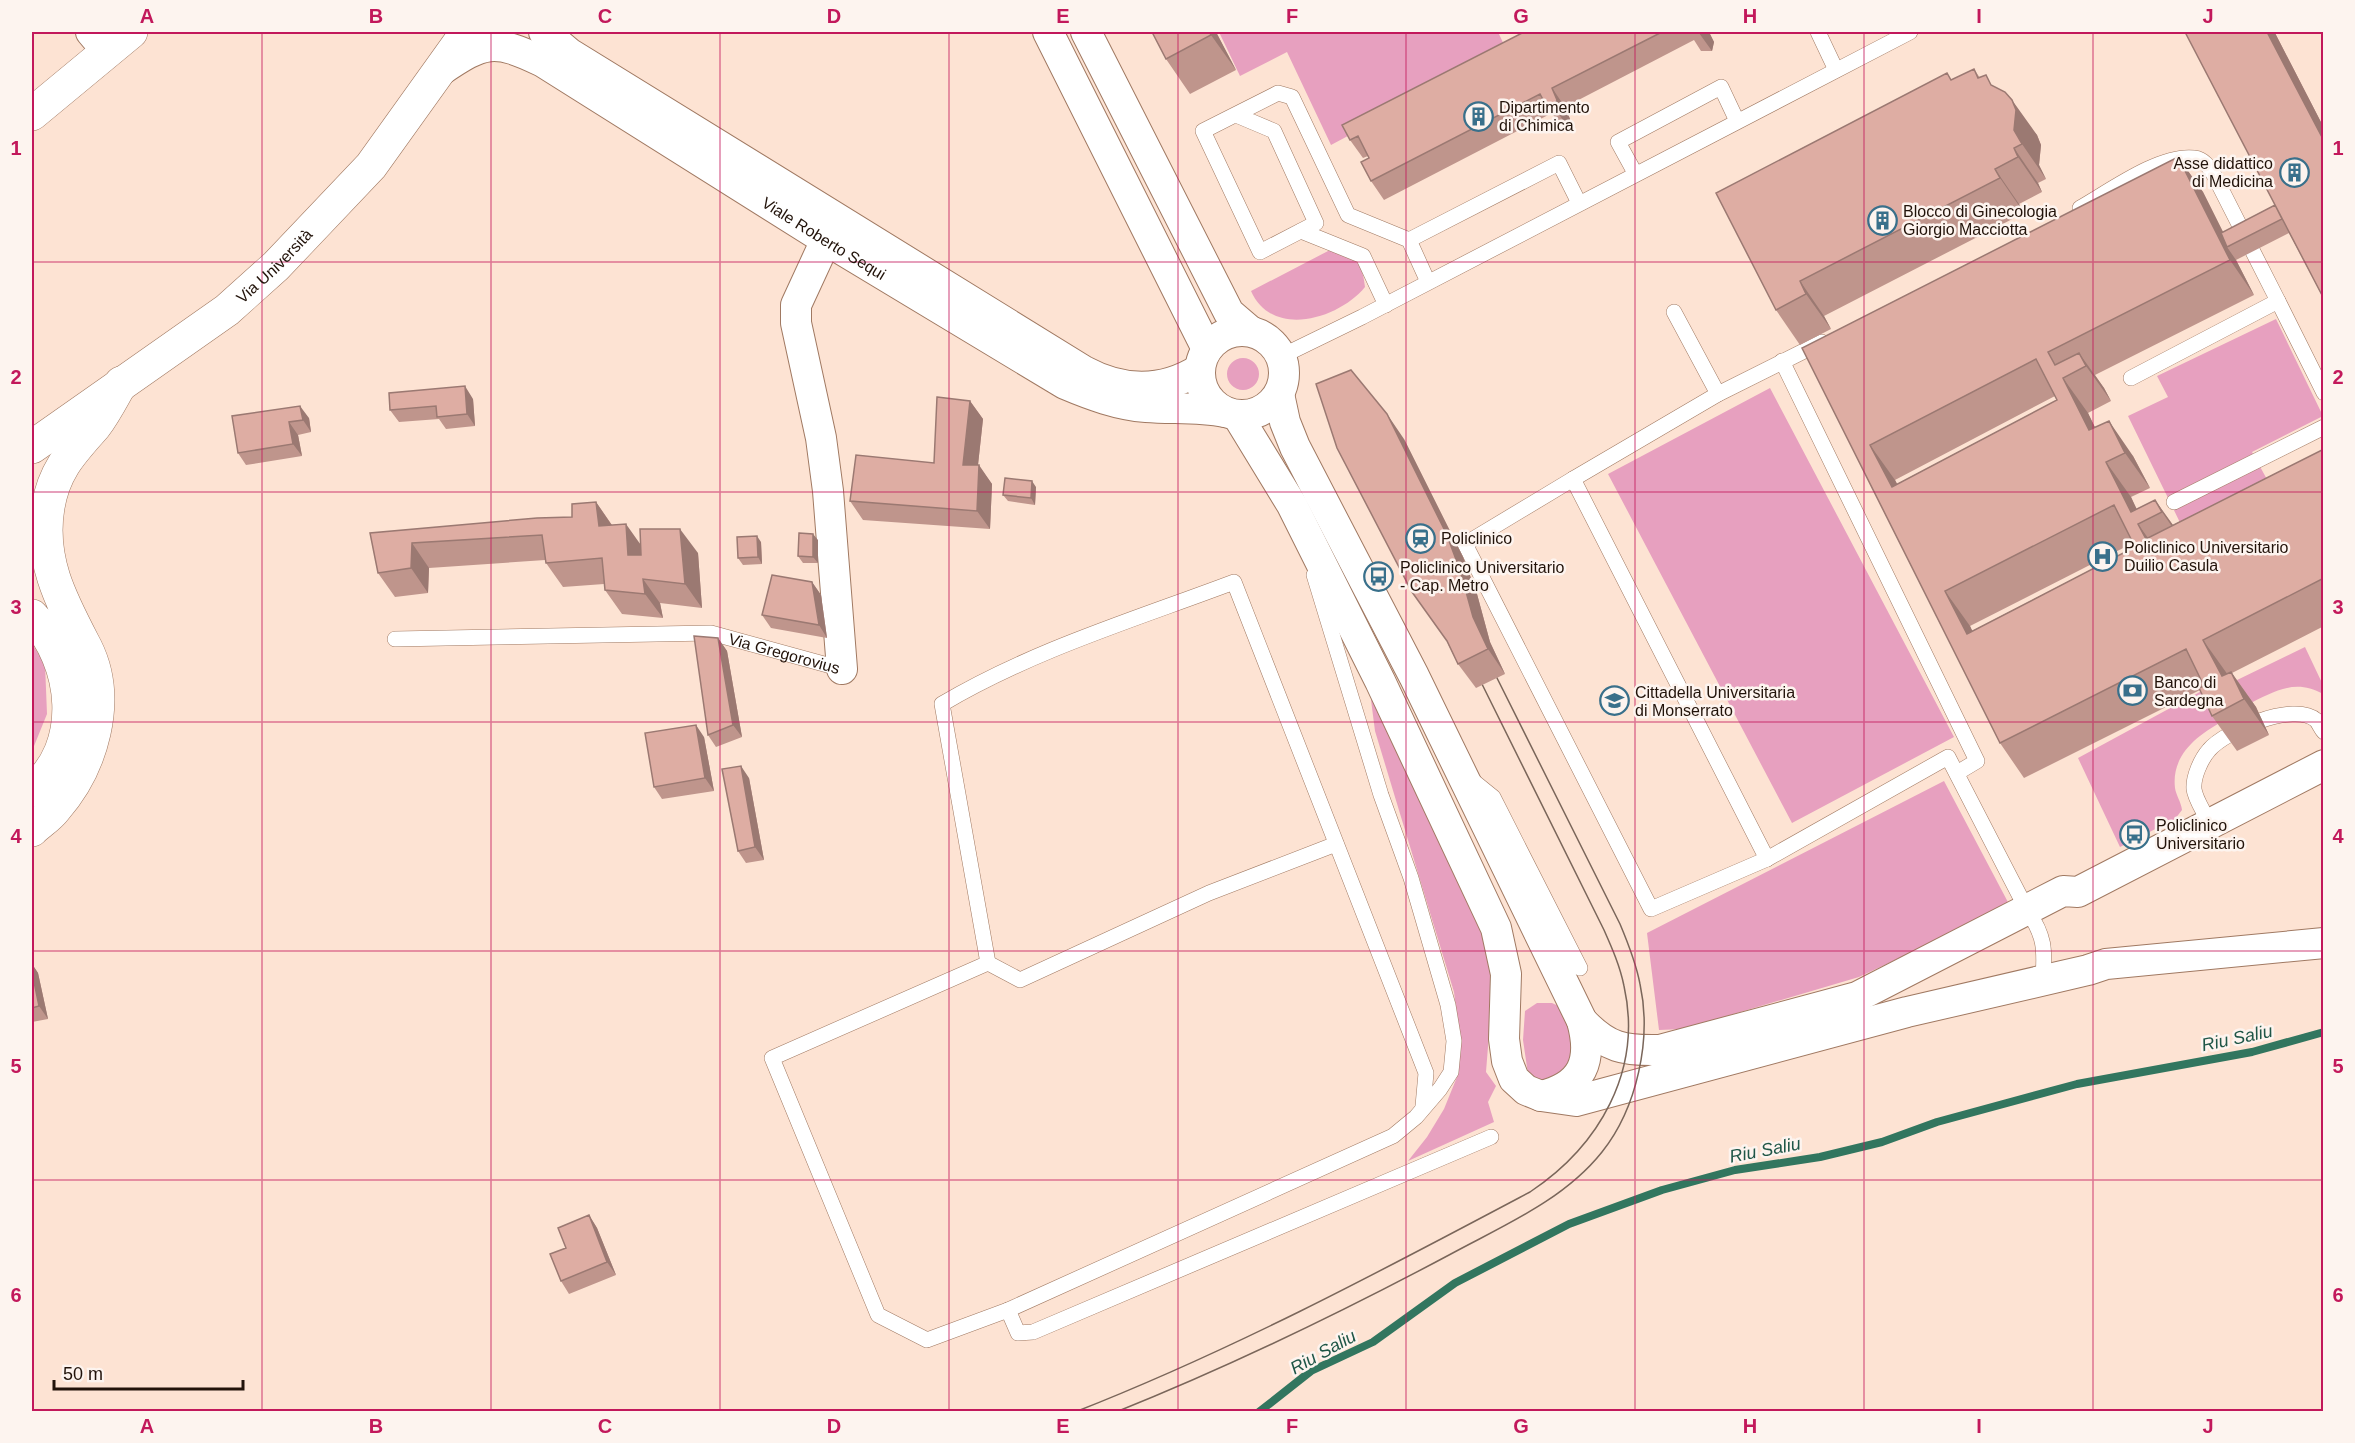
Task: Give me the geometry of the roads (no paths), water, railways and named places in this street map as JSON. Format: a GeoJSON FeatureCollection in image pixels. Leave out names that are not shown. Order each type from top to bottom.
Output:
{"type":"FeatureCollection","features":[{"type":"Feature","properties":{"kind":"main road","name":"Via Università"},"geometry":{"type":"LineString","coordinates":[[32,447],[227,310],[276,266],[370,166],[467,32]]}},
{"type":"Feature","properties":{"kind":"main road"},"geometry":{"type":"LineString","coordinates":[[32,114],[110,38]]}},
{"type":"Feature","properties":{"kind":"main road"},"geometry":{"type":"LineString","coordinates":[[32,830],[55,809],[75,781],[91,746],[96,721],[97,695],[93,670],[86,649],[60,601],[46,554],[48,506],[63,464],[76,444],[96,425],[121,383]]}},
{"type":"Feature","properties":{"kind":"main road"},"geometry":{"type":"LineString","coordinates":[[32,616],[44,628],[61,658],[69,690],[67,724],[59,755],[32,790]]}},
{"type":"Feature","properties":{"kind":"street","name":"Viale Roberto Sequi"},"geometry":{"type":"LineString","coordinates":[[544,32],[569,53],[1106,383],[1151,386],[1180,381],[1203,359]]}},
{"type":"Feature","properties":{"kind":"street"},"geometry":{"type":"LineString","coordinates":[[1048,32],[1203,359],[1201,382],[1206,395],[1231,413],[1292,505],[1380,681],[1496,927],[1506,974],[1504,1039],[1507,1061],[1514,1079],[1526,1090],[1541,1096],[1576,1101],[1907,1012],[2106,964],[2324,943]]}},
{"type":"Feature","properties":{"kind":"street"},"geometry":{"type":"LineString","coordinates":[[1086,32],[1229,313],[1250,331],[1263,336],[1282,356],[1284,382],[1279,394],[1261,411],[1231,413]]}},
{"type":"Feature","properties":{"kind":"street","name":"Viale Roberto Sequi"},"geometry":{"type":"LineString","coordinates":[[439,72],[471,50],[497,45],[518,50],[543,62],[826,240],[1065,384],[1094,396],[1145,407],[1205,408],[1231,413]]}},
{"type":"Feature","properties":{"kind":"street","name":"Via Gregorovius"},"geometry":{"type":"LineString","coordinates":[[826,240],[796,305],[796,323],[821,438],[842,669]]}},
{"type":"Feature","properties":{"kind":"street"},"geometry":{"type":"LineString","coordinates":[[1203,359],[1225,334],[1250,331]]}},
{"type":"Feature","properties":{"kind":"street"},"geometry":{"type":"LineString","coordinates":[[1279,394],[1285,422],[1295,447],[1414,676],[1582,1021],[1587,1040],[1586,1056],[1580,1072],[1571,1085],[1541,1096]]}},
{"type":"Feature","properties":{"kind":"street"},"geometry":{"type":"LineString","coordinates":[[1582,1021],[1598,1038],[1616,1047],[1635,1051],[1660,1050],[1857,997],[2063,891],[2078,892],[2324,765]]}},
{"type":"Feature","properties":{"kind":"lane"},"geometry":{"type":"LineString","coordinates":[[1818,32],[1836,70]]}},
{"type":"Feature","properties":{"kind":"lane"},"geometry":{"type":"LineString","coordinates":[[1282,356],[1386,305],[1635,173],[1910,32]]}},
{"type":"Feature","properties":{"kind":"lane"},"geometry":{"type":"LineString","coordinates":[[1635,173],[1618,142],[1721,87],[1737,121]]}},
{"type":"Feature","properties":{"kind":"lane"},"geometry":{"type":"LineString","coordinates":[[1236,116],[1274,131],[1316,223],[1260,252],[1203,131],[1278,93],[1292,97],[1348,214],[1409,240],[1428,282]]}},
{"type":"Feature","properties":{"kind":"lane"},"geometry":{"type":"LineString","coordinates":[[2064,217],[2157,165],[2176,159],[2196,158],[2207,164],[2324,393]]}},
{"type":"Feature","properties":{"kind":"lane"},"geometry":{"type":"LineString","coordinates":[[1409,240],[1559,163],[1579,203]]}},
{"type":"Feature","properties":{"kind":"lane"},"geometry":{"type":"LineString","coordinates":[[1301,231],[1363,256],[1386,305]]}},
{"type":"Feature","properties":{"kind":"lane"},"geometry":{"type":"LineString","coordinates":[[2131,378],[2278,301]]}},
{"type":"Feature","properties":{"kind":"lane"},"geometry":{"type":"LineString","coordinates":[[1674,312],[1718,394]]}},
{"type":"Feature","properties":{"kind":"lane"},"geometry":{"type":"LineString","coordinates":[[1835,334],[1718,394],[1465,544],[1651,909],[1767,859],[1948,757],[2027,910],[2039,927],[2045,947],[2043,980]]}},
{"type":"Feature","properties":{"kind":"lane"},"geometry":{"type":"LineString","coordinates":[[1782,361],[1977,761],[1957,773]]}},
{"type":"Feature","properties":{"kind":"lane"},"geometry":{"type":"LineString","coordinates":[[2174,502],[2324,427]]}},
{"type":"Feature","properties":{"kind":"lane"},"geometry":{"type":"LineString","coordinates":[[1573,479],[1767,859]]}},
{"type":"Feature","properties":{"kind":"lane"},"geometry":{"type":"LineString","coordinates":[[988,963],[772,1058],[878,1315],[927,1340],[1010,1317],[1393,1136],[1416,1117],[1423,1106],[1440,1089],[1451,1072],[1454,1041],[1448,1005],[1411,878],[1381,795],[1292,505]]}},
{"type":"Feature","properties":{"kind":"lane"},"geometry":{"type":"LineString","coordinates":[[988,963],[942,704],[970,687],[1037,656],[1234,582],[1426,1073],[1423,1106]]}},
{"type":"Feature","properties":{"kind":"lane","name":"Via Gregorovius"},"geometry":{"type":"LineString","coordinates":[[395,639],[711,633],[842,669]]}},
{"type":"Feature","properties":{"kind":"lane"},"geometry":{"type":"LineString","coordinates":[[2209,823],[2194,789],[2197,770],[2208,750],[2223,738],[2262,720],[2285,714],[2305,716],[2316,720],[2324,732]]}},
{"type":"Feature","properties":{"kind":"lane"},"geometry":{"type":"LineString","coordinates":[[1459,771],[1494,797],[1580,968]]}},
{"type":"Feature","properties":{"kind":"lane"},"geometry":{"type":"LineString","coordinates":[[988,963],[1020,980],[1209,893],[1336,844]]}},
{"type":"Feature","properties":{"kind":"lane"},"geometry":{"type":"LineString","coordinates":[[1010,1317],[1018,1333],[1033,1332],[1491,1137]]}},
{"type":"Feature","properties":{"kind":"waterway","name":"Riu Saliu"},"geometry":{"type":"LineString","coordinates":[[1259,1412],[1311,1371],[1373,1342],[1455,1283],[1569,1224],[1662,1190],[1735,1170],[1820,1157],[1882,1142],[1937,1122],[2077,1084],[2252,1052],[2324,1032]]}},
{"type":"Feature","properties":{"kind":"tram line"},"geometry":{"type":"LineString","coordinates":[[1116,1412],[1201,1376],[1326,1318],[1531,1211],[1569,1185],[1586,1169],[1602,1152],[1624,1115],[1639,1072],[1644,1027],[1643,1005],[1636,968],[1620,924],[1489,662]]}},
{"type":"Feature","properties":{"kind":"tram line"},"geometry":{"type":"LineString","coordinates":[[1075,1412],[1192,1363],[1249,1336],[1530,1192],[1555,1173],[1576,1152],[1595,1129],[1610,1104],[1621,1076],[1627,1048],[1628,1017],[1620,971],[1604,930],[1475,670]]}},
{"type":"Feature","properties":{"kind":"place","name":"Dipartimento di Chimica"},"geometry":{"type":"Point","coordinates":[1478,116]}},
{"type":"Feature","properties":{"kind":"place","name":"Asse didattico di Medicina"},"geometry":{"type":"Point","coordinates":[2294,172]}},
{"type":"Feature","properties":{"kind":"place","name":"Blocco di Ginecologia Giorgio Macciotta"},"geometry":{"type":"Point","coordinates":[1882,220]}},
{"type":"Feature","properties":{"kind":"place","name":"Policlinico"},"geometry":{"type":"Point","coordinates":[1420,538]}},
{"type":"Feature","properties":{"kind":"place","name":"Policlinico Universitario Duilio Casula"},"geometry":{"type":"Point","coordinates":[2103,556]}},
{"type":"Feature","properties":{"kind":"place","name":"Policlinico Universitario - Cap. Metro"},"geometry":{"type":"Point","coordinates":[1379,576]}},
{"type":"Feature","properties":{"kind":"place","name":"Banco di Sardegna"},"geometry":{"type":"Point","coordinates":[2133,691]}},
{"type":"Feature","properties":{"kind":"place","name":"Cittadella Universitaria di Monserrato"},"geometry":{"type":"Point","coordinates":[1614,701]}},
{"type":"Feature","properties":{"kind":"place","name":"Policlinico Universitario"},"geometry":{"type":"Point","coordinates":[2135,834]}}]}
